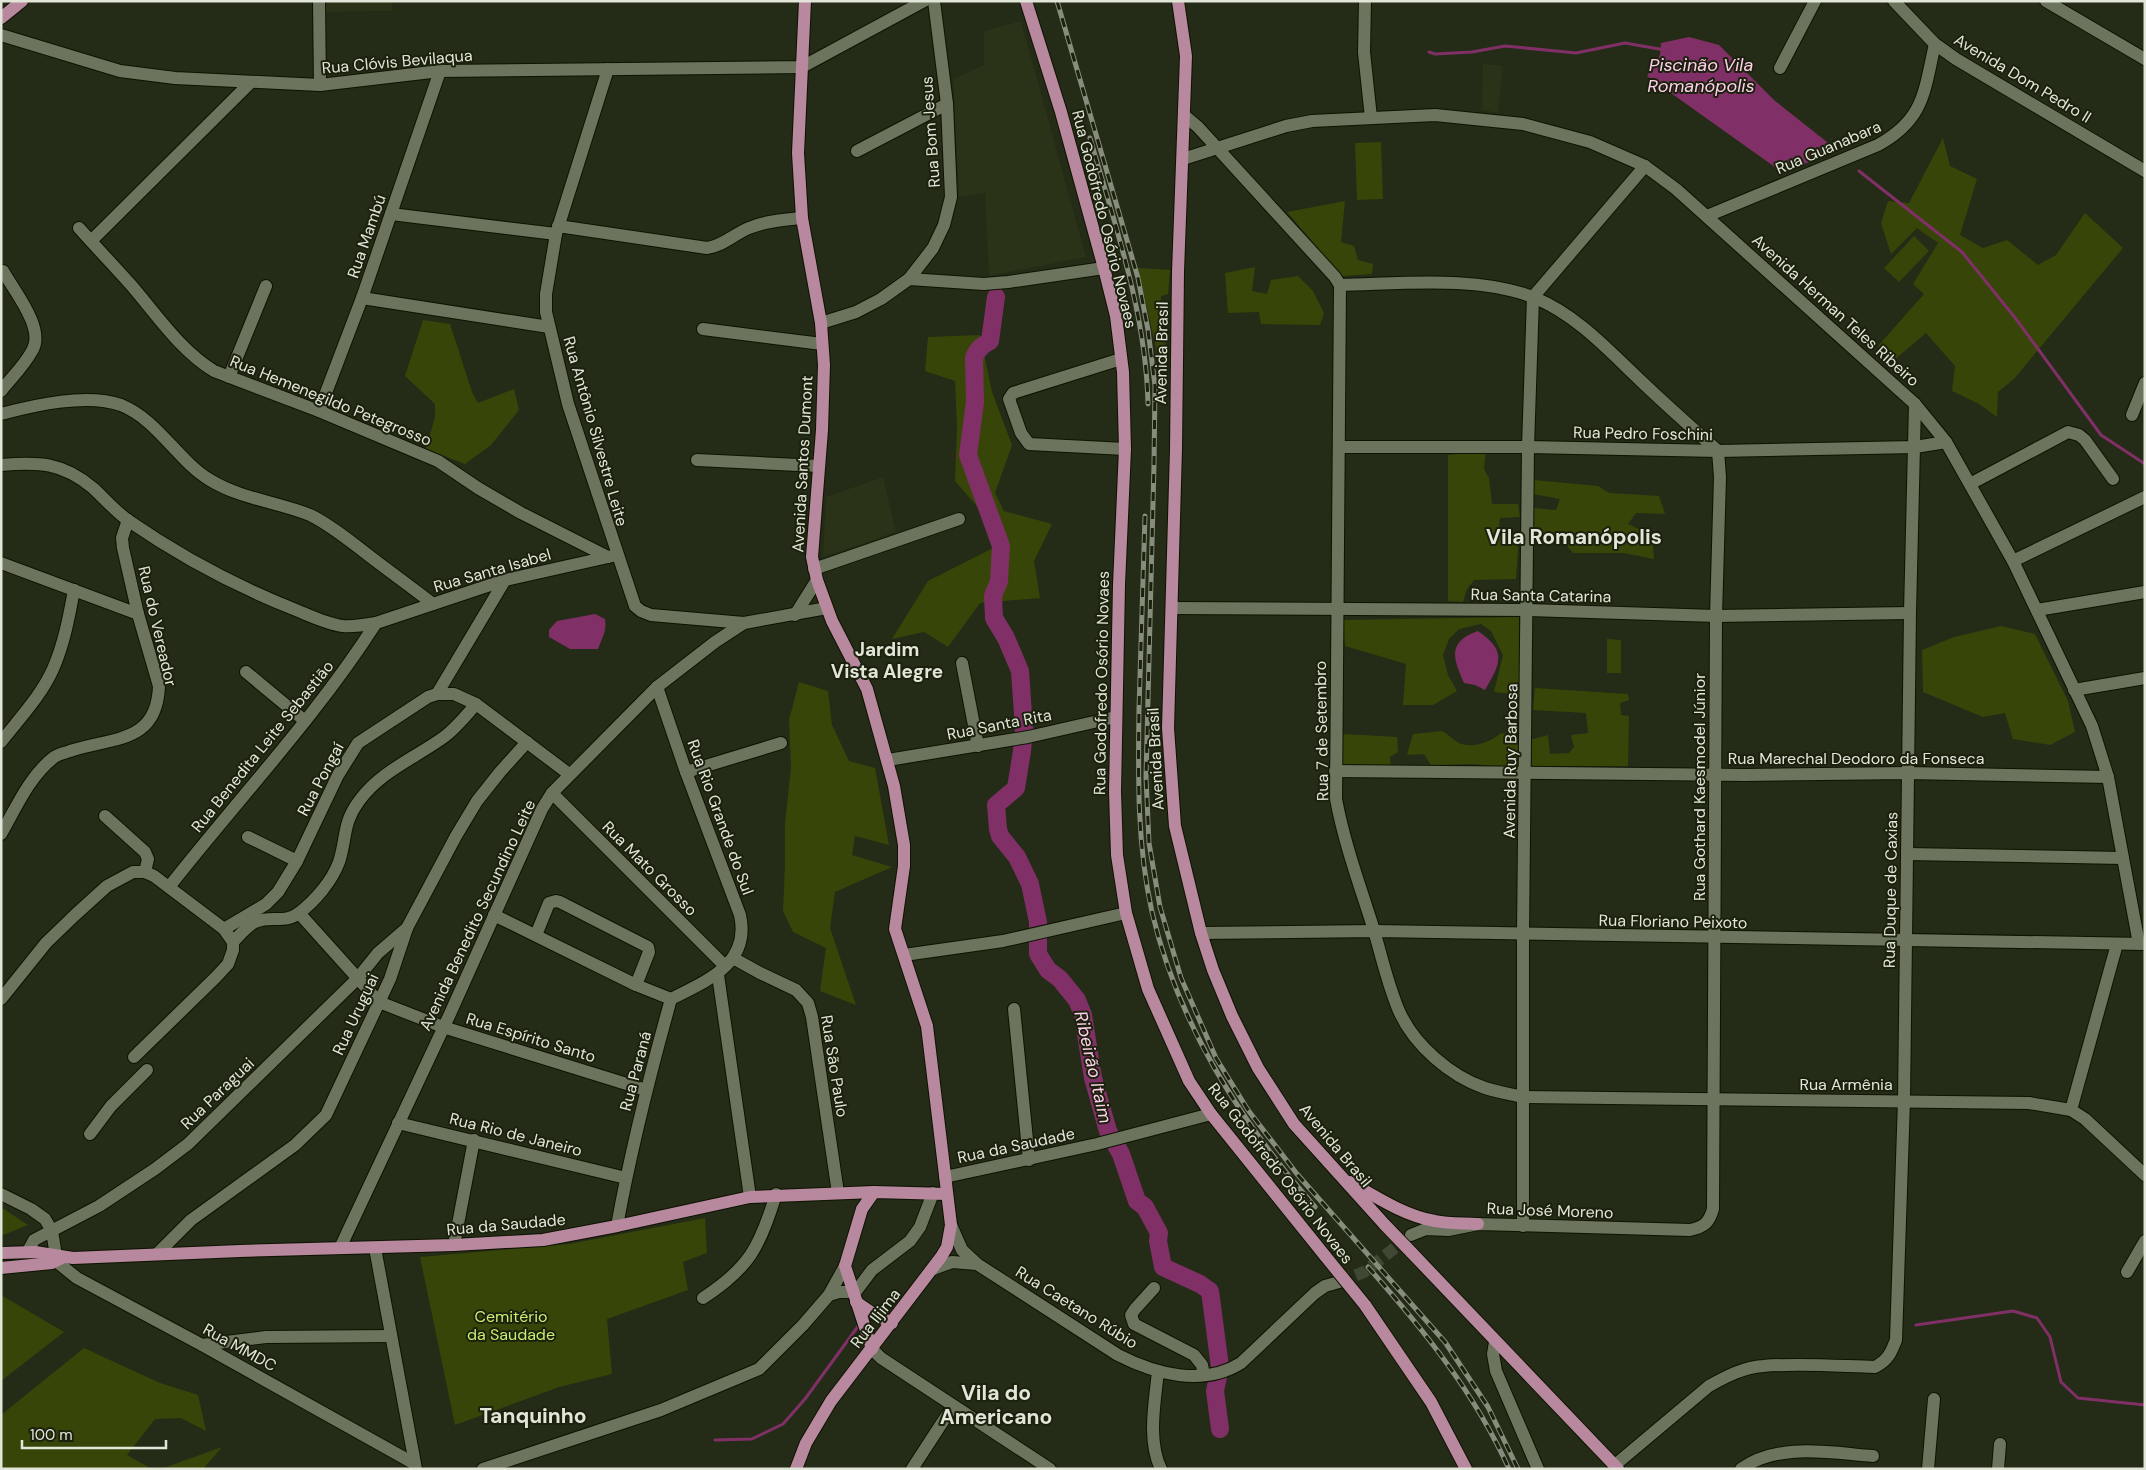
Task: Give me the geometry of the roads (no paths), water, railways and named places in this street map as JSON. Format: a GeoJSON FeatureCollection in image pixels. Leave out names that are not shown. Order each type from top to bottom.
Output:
{"type":"FeatureCollection","features":[{"type":"Feature","properties":{"kind":"main road"},"geometry":{"type":"LineString","coordinates":[[1,18],[22,1]]}},
{"type":"Feature","properties":{"kind":"main road","name":"Avenida Santos Dumont"},"geometry":{"type":"LineString","coordinates":[[806,1],[798,153],[802,218],[821,323],[824,375],[812,550],[816,575],[827,608],[867,689],[888,760],[904,845],[904,866],[895,923],[896,934],[927,1026],[945,1177]]}},
{"type":"Feature","properties":{"kind":"main road","name":"Rua Godofredo Osório Novaes"},"geometry":{"type":"LineString","coordinates":[[1026,1],[1061,112],[1104,268],[1116,316],[1122,359],[1125,449],[1116,717],[1115,792],[1117,855],[1126,913],[1148,989],[1161,1022],[1189,1080],[1211,1114],[1365,1305],[1431,1402],[1466,1469]]}},
{"type":"Feature","properties":{"kind":"main road","name":"Avenida Brasil"},"geometry":{"type":"LineString","coordinates":[[1170,1],[1176,47],[1184,70]]}},
{"type":"Feature","properties":{"kind":"main road","name":"Avenida Brasil"},"geometry":{"type":"LineString","coordinates":[[1178,1],[1186,56],[1184,70],[1168,728],[1175,826],[1200,933],[1212,970],[1232,1016],[1258,1068],[1294,1124],[1339,1176],[1616,1467]]}},
{"type":"Feature","properties":{"kind":"main road"},"geometry":{"type":"LineString","coordinates":[[1339,1176],[1393,1206],[1422,1217],[1434,1221],[1478,1224]]}},
{"type":"Feature","properties":{"kind":"main road","name":"Rua Iljima"},"geometry":{"type":"LineString","coordinates":[[796,1469],[815,1425],[831,1400],[933,1269],[947,1247],[951,1224],[945,1177]]}},
{"type":"Feature","properties":{"kind":"main road"},"geometry":{"type":"LineString","coordinates":[[853,1192],[862,1210]]}},
{"type":"Feature","properties":{"kind":"main road","name":"Rua da Saudade"},"geometry":{"type":"LineString","coordinates":[[59,1258],[375,1248],[543,1240],[618,1226],[750,1197],[776,1194],[853,1192],[947,1194]]}},
{"type":"Feature","properties":{"kind":"main road"},"geometry":{"type":"LineString","coordinates":[[872,1348],[845,1266],[862,1210],[874,1192]]}},
{"type":"Feature","properties":{"kind":"main road"},"geometry":{"type":"LineString","coordinates":[[1,1254],[28,1251],[59,1258]]}},
{"type":"Feature","properties":{"kind":"main road"},"geometry":{"type":"LineString","coordinates":[[1,1268],[59,1258]]}},
{"type":"Feature","properties":{"kind":"main road"},"geometry":{"type":"LineString","coordinates":[[854,1297],[875,1315],[892,1323]]}},
{"type":"Feature","properties":{"kind":"street"},"geometry":{"type":"LineString","coordinates":[[319,1],[320,85]]}},
{"type":"Feature","properties":{"kind":"street"},"geometry":{"type":"LineString","coordinates":[[802,67],[924,1]]}},
{"type":"Feature","properties":{"kind":"street","name":"Rua Bom Jesus"},"geometry":{"type":"LineString","coordinates":[[821,323],[856,312],[881,299],[909,279],[933,248],[944,224],[951,197],[947,104],[934,1]]}},
{"type":"Feature","properties":{"kind":"street"},"geometry":{"type":"LineString","coordinates":[[1365,1],[1364,52],[1371,118]]}},
{"type":"Feature","properties":{"kind":"street"},"geometry":{"type":"LineString","coordinates":[[1780,68],[1815,1]]}},
{"type":"Feature","properties":{"kind":"street","name":"Avenida Dom Pedro II"},"geometry":{"type":"LineString","coordinates":[[1894,1],[1935,44],[1978,73],[2032,102],[2145,171]]}},
{"type":"Feature","properties":{"kind":"street"},"geometry":{"type":"LineString","coordinates":[[2046,1],[2145,59]]}},
{"type":"Feature","properties":{"kind":"street","name":"Rua Clóvis Bevilaqua"},"geometry":{"type":"LineString","coordinates":[[1,35],[120,71],[176,78],[320,85],[440,71],[802,67]]}},
{"type":"Feature","properties":{"kind":"street","name":"Rua Guanabara"},"geometry":{"type":"LineString","coordinates":[[1707,216],[1878,145],[1902,131],[1912,119],[1923,98],[1935,44]]}},
{"type":"Feature","properties":{"kind":"street","name":"Rua Antônio Silvestre Leite"},"geometry":{"type":"LineString","coordinates":[[608,69],[557,230],[546,294],[546,312],[549,327],[568,404],[613,556],[635,606],[641,611],[652,615],[744,624]]}},
{"type":"Feature","properties":{"kind":"street","name":"Rua Mambú"},"geometry":{"type":"LineString","coordinates":[[319,411],[362,298],[440,71]]}},
{"type":"Feature","properties":{"kind":"street"},"geometry":{"type":"LineString","coordinates":[[91,242],[251,82]]}},
{"type":"Feature","properties":{"kind":"street"},"geometry":{"type":"LineString","coordinates":[[857,151],[947,104]]}},
{"type":"Feature","properties":{"kind":"street"},"geometry":{"type":"LineString","coordinates":[[1184,115],[1198,127],[1335,277],[1340,285],[1457,284],[1491,287],[1533,297],[1557,309],[1590,334],[1718,451]]}},
{"type":"Feature","properties":{"kind":"street","name":"Avenida Herman Teles Ribeiro"},"geometry":{"type":"LineString","coordinates":[[1182,159],[1286,126],[1312,121],[1436,115],[1523,124],[1590,142],[1645,166],[1676,189],[1915,404],[1946,442],[2014,561],[2092,726],[2108,777],[2123,858],[2143,946]]}},
{"type":"Feature","properties":{"kind":"street"},"geometry":{"type":"LineString","coordinates":[[1533,297],[1645,166]]}},
{"type":"Feature","properties":{"kind":"street"},"geometry":{"type":"LineString","coordinates":[[391,214],[557,230],[707,248],[722,243],[747,229],[766,223],[802,218]]}},
{"type":"Feature","properties":{"kind":"street","name":"Rua Hemenegildo Petegrosso"},"geometry":{"type":"LineString","coordinates":[[78,228],[194,357],[214,371],[319,411],[438,461],[478,488],[521,513],[613,556]]}},
{"type":"Feature","properties":{"kind":"street"},"geometry":{"type":"LineString","coordinates":[[909,279],[984,284],[1104,268]]}},
{"type":"Feature","properties":{"kind":"street"},"geometry":{"type":"LineString","coordinates":[[1,391],[34,350],[37,334],[34,324],[3,272]]}},
{"type":"Feature","properties":{"kind":"street","name":"Rua 7 de Setembro"},"geometry":{"type":"LineString","coordinates":[[1340,285],[1334,771],[1336,799],[1341,825],[1375,931],[1390,987],[1400,1013],[1415,1036],[1432,1055],[1455,1073],[1485,1088],[1522,1097]]}},
{"type":"Feature","properties":{"kind":"street"},"geometry":{"type":"LineString","coordinates":[[229,377],[266,286]]}},
{"type":"Feature","properties":{"kind":"street","name":"Avenida Ruy Barbosa"},"geometry":{"type":"LineString","coordinates":[[1524,1226],[1522,1097],[1523,935],[1528,610],[1528,447],[1533,297]]}},
{"type":"Feature","properties":{"kind":"street"},"geometry":{"type":"LineString","coordinates":[[362,298],[549,327]]}},
{"type":"Feature","properties":{"kind":"street"},"geometry":{"type":"LineString","coordinates":[[703,329],[822,344]]}},
{"type":"Feature","properties":{"kind":"street"},"geometry":{"type":"LineString","coordinates":[[1122,359],[1011,394],[1009,403],[1020,433],[1029,444],[1125,449]]}},
{"type":"Feature","properties":{"kind":"street"},"geometry":{"type":"LineString","coordinates":[[2132,415],[2145,383]]}},
{"type":"Feature","properties":{"kind":"street"},"geometry":{"type":"LineString","coordinates":[[1,414],[84,400],[101,401],[121,406],[144,419],[197,471],[212,481],[262,502],[300,512],[326,524],[433,604]]}},
{"type":"Feature","properties":{"kind":"street","name":"Rua Duque de Caxias"},"geometry":{"type":"LineString","coordinates":[[1616,1467],[1709,1386],[1740,1372],[1762,1366],[1875,1366],[1885,1362],[1891,1354],[1896,1340],[1904,1100],[1910,613],[1915,404]]}},
{"type":"Feature","properties":{"kind":"street"},"geometry":{"type":"LineString","coordinates":[[1689,426],[1692,435],[1690,451]]}},
{"type":"Feature","properties":{"kind":"street"},"geometry":{"type":"LineString","coordinates":[[1970,484],[2068,432],[2079,435],[2085,440],[2113,479]]}},
{"type":"Feature","properties":{"kind":"street","name":"Rua Pedro Foschini"},"geometry":{"type":"LineString","coordinates":[[1339,447],[1528,447],[1718,451],[1915,447],[1946,442]]}},
{"type":"Feature","properties":{"kind":"street","name":"Rua Gothard Kaesmodel Júnior"},"geometry":{"type":"LineString","coordinates":[[1690,1230],[1702,1228],[1707,1224],[1713,1209],[1716,938],[1716,616],[1720,477],[1718,451]]}},
{"type":"Feature","properties":{"kind":"street"},"geometry":{"type":"LineString","coordinates":[[697,460],[819,466]]}},
{"type":"Feature","properties":{"kind":"street","name":"Rua Santa Isabel"},"geometry":{"type":"LineString","coordinates":[[1,465],[43,463],[60,468],[92,487],[128,520],[176,550],[252,593],[342,626],[360,626],[376,623],[505,580],[613,556]]}},
{"type":"Feature","properties":{"kind":"street"},"geometry":{"type":"LineString","coordinates":[[2014,561],[2145,497]]}},
{"type":"Feature","properties":{"kind":"street"},"geometry":{"type":"LineString","coordinates":[[795,615],[816,575],[959,519]]}},
{"type":"Feature","properties":{"kind":"street","name":"Rua do Vereador"},"geometry":{"type":"LineString","coordinates":[[1,834],[37,773],[55,756],[134,734],[148,723],[154,713],[159,686],[138,614],[122,538],[128,520]]}},
{"type":"Feature","properties":{"kind":"street"},"geometry":{"type":"LineString","coordinates":[[1,562],[138,614]]}},
{"type":"Feature","properties":{"kind":"street"},"geometry":{"type":"LineString","coordinates":[[437,694],[505,580]]}},
{"type":"Feature","properties":{"kind":"street"},"geometry":{"type":"LineString","coordinates":[[1,742],[37,696],[52,671],[61,648],[74,590]]}},
{"type":"Feature","properties":{"kind":"street"},"geometry":{"type":"LineString","coordinates":[[2037,610],[2145,592]]}},
{"type":"Feature","properties":{"kind":"street","name":"Avenida Benedito Secundino Leite"},"geometry":{"type":"LineString","coordinates":[[340,1248],[444,1027],[542,809],[552,793],[657,687],[715,642],[744,624],[827,608]]}},
{"type":"Feature","properties":{"kind":"street","name":"Rua Santa Catarina"},"geometry":{"type":"LineString","coordinates":[[1172,608],[1528,610],[1716,616],[1910,613]]}},
{"type":"Feature","properties":{"kind":"street","name":"Rua Benedita Leite Sebastião"},"geometry":{"type":"LineString","coordinates":[[169,886],[305,721],[359,651],[376,623]]}},
{"type":"Feature","properties":{"kind":"street"},"geometry":{"type":"LineString","coordinates":[[962,663],[978,746]]}},
{"type":"Feature","properties":{"kind":"street"},"geometry":{"type":"LineString","coordinates":[[246,672],[305,721]]}},
{"type":"Feature","properties":{"kind":"street"},"geometry":{"type":"LineString","coordinates":[[2074,690],[2145,678]]}},
{"type":"Feature","properties":{"kind":"street","name":"Rua Rio Grande do Sul"},"geometry":{"type":"LineString","coordinates":[[657,687],[686,772],[740,915],[743,929],[726,966]]}},
{"type":"Feature","properties":{"kind":"street"},"geometry":{"type":"LineString","coordinates":[[437,694],[454,694],[476,704],[569,774]]}},
{"type":"Feature","properties":{"kind":"street","name":"Rua Pongaí"},"geometry":{"type":"LineString","coordinates":[[224,929],[266,904],[278,892],[297,861],[338,775],[358,743],[428,697],[437,694]]}},
{"type":"Feature","properties":{"kind":"street"},"geometry":{"type":"LineString","coordinates":[[233,942],[255,922],[288,919],[299,913],[331,877],[339,861],[344,831],[350,815],[360,800],[377,781],[445,736],[476,704]]}},
{"type":"Feature","properties":{"kind":"street","name":"Rua Santa Rita"},"geometry":{"type":"LineString","coordinates":[[888,760],[1028,738],[1116,717]]}},
{"type":"Feature","properties":{"kind":"street","name":"Rua Uruguai"},"geometry":{"type":"LineString","coordinates":[[157,1254],[191,1220],[295,1145],[326,1115],[379,1002],[408,928],[456,836],[477,801],[527,742]]}},
{"type":"Feature","properties":{"kind":"street"},"geometry":{"type":"LineString","coordinates":[[686,772],[781,743]]}},
{"type":"Feature","properties":{"kind":"street","name":"Rua Marechal Deodoro da Fonseca"},"geometry":{"type":"LineString","coordinates":[[1334,771],[1715,774],[1908,773],[2108,777]]}},
{"type":"Feature","properties":{"kind":"street","name":"Rua Mato Grosso"},"geometry":{"type":"LineString","coordinates":[[552,793],[726,966]]}},
{"type":"Feature","properties":{"kind":"street"},"geometry":{"type":"LineString","coordinates":[[105,816],[145,852],[148,859],[145,872]]}},
{"type":"Feature","properties":{"kind":"street"},"geometry":{"type":"LineString","coordinates":[[248,837],[297,861]]}},
{"type":"Feature","properties":{"kind":"street"},"geometry":{"type":"LineString","coordinates":[[1907,854],[2123,858]]}},
{"type":"Feature","properties":{"kind":"street"},"geometry":{"type":"LineString","coordinates":[[1,999],[46,943],[88,903],[119,878],[133,872],[145,872],[169,886],[224,929],[233,942],[232,957],[228,964],[175,1020],[134,1057]]}},
{"type":"Feature","properties":{"kind":"street"},"geometry":{"type":"LineString","coordinates":[[536,935],[549,903],[560,902],[648,948],[650,952],[636,986]]}},
{"type":"Feature","properties":{"kind":"street"},"geometry":{"type":"LineString","coordinates":[[299,913],[379,1002]]}},
{"type":"Feature","properties":{"kind":"street"},"geometry":{"type":"LineString","coordinates":[[904,955],[1003,941],[1126,913]]}},
{"type":"Feature","properties":{"kind":"street"},"geometry":{"type":"LineString","coordinates":[[494,915],[636,986],[671,999],[726,966],[750,1197]]}},
{"type":"Feature","properties":{"kind":"street","name":"Rua Paraguai"},"geometry":{"type":"LineString","coordinates":[[28,1251],[34,1240],[120,1193],[188,1144],[357,979],[378,953],[408,928]]}},
{"type":"Feature","properties":{"kind":"street","name":"Rua Floriano Peixoto"},"geometry":{"type":"LineString","coordinates":[[1200,933],[1375,931],[2143,946]]}},
{"type":"Feature","properties":{"kind":"street"},"geometry":{"type":"LineString","coordinates":[[2071,1110],[2117,944]]}},
{"type":"Feature","properties":{"kind":"street","name":"Rua São Paulo"},"geometry":{"type":"LineString","coordinates":[[726,966],[760,973],[796,990],[808,1003],[812,1017],[838,1193]]}},
{"type":"Feature","properties":{"kind":"street","name":"Rua Paraná"},"geometry":{"type":"LineString","coordinates":[[618,1226],[626,1178],[646,1090],[671,999]]}},
{"type":"Feature","properties":{"kind":"street","name":"Rua Espírito Santo"},"geometry":{"type":"LineString","coordinates":[[379,1002],[444,1027],[646,1090]]}},
{"type":"Feature","properties":{"kind":"street"},"geometry":{"type":"LineString","coordinates":[[1014,1009],[1029,1160]]}},
{"type":"Feature","properties":{"kind":"street"},"geometry":{"type":"LineString","coordinates":[[90,1134],[111,1106],[147,1070]]}},
{"type":"Feature","properties":{"kind":"street","name":"Rua Armênia"},"geometry":{"type":"LineString","coordinates":[[1522,1097],[1904,1100],[2030,1103],[2071,1110],[2084,1119],[2145,1175]]}},
{"type":"Feature","properties":{"kind":"street","name":"Rua da Saudade"},"geometry":{"type":"LineString","coordinates":[[945,1177],[1097,1144],[1211,1114]]}},
{"type":"Feature","properties":{"kind":"street","name":"Rua Rio de Janeiro"},"geometry":{"type":"LineString","coordinates":[[398,1123],[626,1178]]}},
{"type":"Feature","properties":{"kind":"street"},"geometry":{"type":"LineString","coordinates":[[454,1245],[474,1140]]}},
{"type":"Feature","properties":{"kind":"street"},"geometry":{"type":"LineString","coordinates":[[829,1295],[839,1292],[854,1297],[872,1270],[910,1241],[920,1227],[933,1193]]}},
{"type":"Feature","properties":{"kind":"street"},"geometry":{"type":"LineString","coordinates":[[1,1194],[45,1219],[52,1230],[59,1258]]}},
{"type":"Feature","properties":{"kind":"street"},"geometry":{"type":"LineString","coordinates":[[703,1298],[728,1282],[742,1267],[758,1244],[776,1194]]}},
{"type":"Feature","properties":{"kind":"street","name":"Rua Caetano Rúbio"},"geometry":{"type":"LineString","coordinates":[[951,1224],[962,1250],[978,1264],[1102,1345],[1129,1360],[1158,1371],[1176,1375],[1222,1373],[1241,1363],[1314,1292],[1339,1282]]}},
{"type":"Feature","properties":{"kind":"street","name":"Rua José Moreno"},"geometry":{"type":"LineString","coordinates":[[1410,1235],[1426,1229],[1448,1230],[1478,1224],[1690,1230]]}},
{"type":"Feature","properties":{"kind":"street"},"geometry":{"type":"LineString","coordinates":[[2127,1272],[2145,1241]]}},
{"type":"Feature","properties":{"kind":"street"},"geometry":{"type":"LineString","coordinates":[[375,1248],[416,1466]]}},
{"type":"Feature","properties":{"kind":"street","name":"Rua MMDC"},"geometry":{"type":"LineString","coordinates":[[59,1258],[77,1278],[202,1345],[416,1466]]}},
{"type":"Feature","properties":{"kind":"street","name":"Rua Caetano Rúbio"},"geometry":{"type":"LineString","coordinates":[[933,1269],[942,1264],[959,1261],[978,1264]]}},
{"type":"Feature","properties":{"kind":"street"},"geometry":{"type":"LineString","coordinates":[[483,1469],[661,1410],[759,1369],[829,1295],[845,1266]]}},
{"type":"Feature","properties":{"kind":"street"},"geometry":{"type":"LineString","coordinates":[[1154,1288],[1135,1308],[1131,1316],[1134,1324],[1194,1355],[1202,1365],[1206,1375]]}},
{"type":"Feature","properties":{"kind":"street"},"geometry":{"type":"LineString","coordinates":[[202,1345],[266,1337],[391,1336]]}},
{"type":"Feature","properties":{"kind":"street"},"geometry":{"type":"LineString","coordinates":[[1495,1342],[1493,1354],[1496,1371],[1538,1469]]}},
{"type":"Feature","properties":{"kind":"street"},"geometry":{"type":"LineString","coordinates":[[872,1348],[881,1358],[1050,1469]]}},
{"type":"Feature","properties":{"kind":"street"},"geometry":{"type":"LineString","coordinates":[[1158,1371],[1153,1436],[1155,1454],[1161,1469]]}},
{"type":"Feature","properties":{"kind":"street"},"geometry":{"type":"LineString","coordinates":[[1928,1469],[1934,1399]]}},
{"type":"Feature","properties":{"kind":"street"},"geometry":{"type":"LineString","coordinates":[[912,1469],[952,1406]]}},
{"type":"Feature","properties":{"kind":"street"},"geometry":{"type":"LineString","coordinates":[[1998,1469],[2000,1444]]}},
{"type":"Feature","properties":{"kind":"street"},"geometry":{"type":"LineString","coordinates":[[1741,1469],[1760,1458],[1803,1451],[1873,1456]]}},
{"type":"Feature","properties":{"kind":"water","name":"Piscinão Vila Romanópolis"},"geometry":{"type":"Polygon","coordinates":[[[1689,37],[1719,45],[1774,100],[1837,150],[1781,174],[1772,165],[1647,76],[1660,55],[1661,43],[1689,37]]]}},
{"type":"Feature","properties":{"kind":"water"},"geometry":{"type":"Polygon","coordinates":[[[595,614],[605,619],[604,634],[598,649],[570,649],[549,637],[549,630],[557,621],[595,614]]]}},
{"type":"Feature","properties":{"kind":"water"},"geometry":{"type":"Polygon","coordinates":[[[1478,631],[1494,645],[1498,658],[1495,672],[1485,690],[1475,685],[1464,683],[1455,658],[1457,646],[1461,640],[1478,631]]]}},
{"type":"Feature","properties":{"kind":"waterway"},"geometry":{"type":"LineString","coordinates":[[1429,52],[1435,54],[1472,52],[1505,46],[1576,53],[1625,43],[1665,50]]}},
{"type":"Feature","properties":{"kind":"waterway"},"geometry":{"type":"LineString","coordinates":[[1859,171],[1962,252],[2016,319],[2101,435],[2145,464]]}},
{"type":"Feature","properties":{"kind":"waterway","name":"Ribeirão Itaim"},"geometry":{"type":"LineString","coordinates":[[996,297],[990,341],[980,348],[974,358],[975,402],[968,455],[1001,546],[999,581],[993,596],[994,618],[1006,638],[1020,671],[1024,728],[1022,751],[1016,788],[996,805],[998,829],[1000,836],[1017,857],[1030,884],[1038,922],[1038,954],[1048,970],[1060,979],[1077,1000],[1083,1015],[1093,1078],[1108,1131],[1121,1154],[1137,1201],[1145,1207],[1159,1233],[1158,1241],[1163,1267],[1200,1284],[1210,1291],[1220,1367],[1215,1391],[1220,1429]]}},
{"type":"Feature","properties":{"kind":"waterway"},"geometry":{"type":"LineString","coordinates":[[1916,1325],[2013,1311],[2037,1318],[2050,1337],[2061,1382],[2078,1398],[2145,1405]]}},
{"type":"Feature","properties":{"kind":"waterway"},"geometry":{"type":"LineString","coordinates":[[715,1440],[752,1439],[783,1424],[805,1399],[859,1325]]}},
{"type":"Feature","properties":{"kind":"tunnel"},"geometry":{"type":"LineString","coordinates":[[1339,1282],[1364,1272],[1409,1237]]}},
{"type":"Feature","properties":{"kind":"railway"},"geometry":{"type":"LineString","coordinates":[[1057,1],[1138,278],[1148,330],[1155,386],[1146,777],[1149,843],[1160,907],[1181,978],[1216,1058],[1248,1110],[1297,1174],[1445,1342],[1488,1407],[1518,1469]]}},
{"type":"Feature","properties":{"kind":"railway"},"geometry":{"type":"LineString","coordinates":[[1090,138],[1128,270],[1142,336],[1148,404]]}},
{"type":"Feature","properties":{"kind":"railway"},"geometry":{"type":"LineString","coordinates":[[1145,516],[1139,709],[1139,785],[1141,836],[1152,912],[1163,953],[1178,993],[1195,1032],[1215,1069],[1237,1105],[1262,1140],[1315,1207]]}},
{"type":"Feature","properties":{"kind":"railway"},"geometry":{"type":"LineString","coordinates":[[1368,1267],[1428,1338],[1464,1388],[1509,1469]]}},
{"type":"Feature","properties":{"kind":"district","name":"Vila Romanópolis"},"geometry":{"type":"Point","coordinates":[1574,537]}},
{"type":"Feature","properties":{"kind":"district","name":"Jardim Vista Alegre"},"geometry":{"type":"Point","coordinates":[887,660]}},
{"type":"Feature","properties":{"kind":"district","name":"Vila do Americano"},"geometry":{"type":"Point","coordinates":[996,1405]}},
{"type":"Feature","properties":{"kind":"district","name":"Tanquinho"},"geometry":{"type":"Point","coordinates":[533,1416]}},
{"type":"Feature","properties":{"kind":"park label","name":"Cemitério da Saudade"},"geometry":{"type":"Point","coordinates":[511,1325]}}]}
